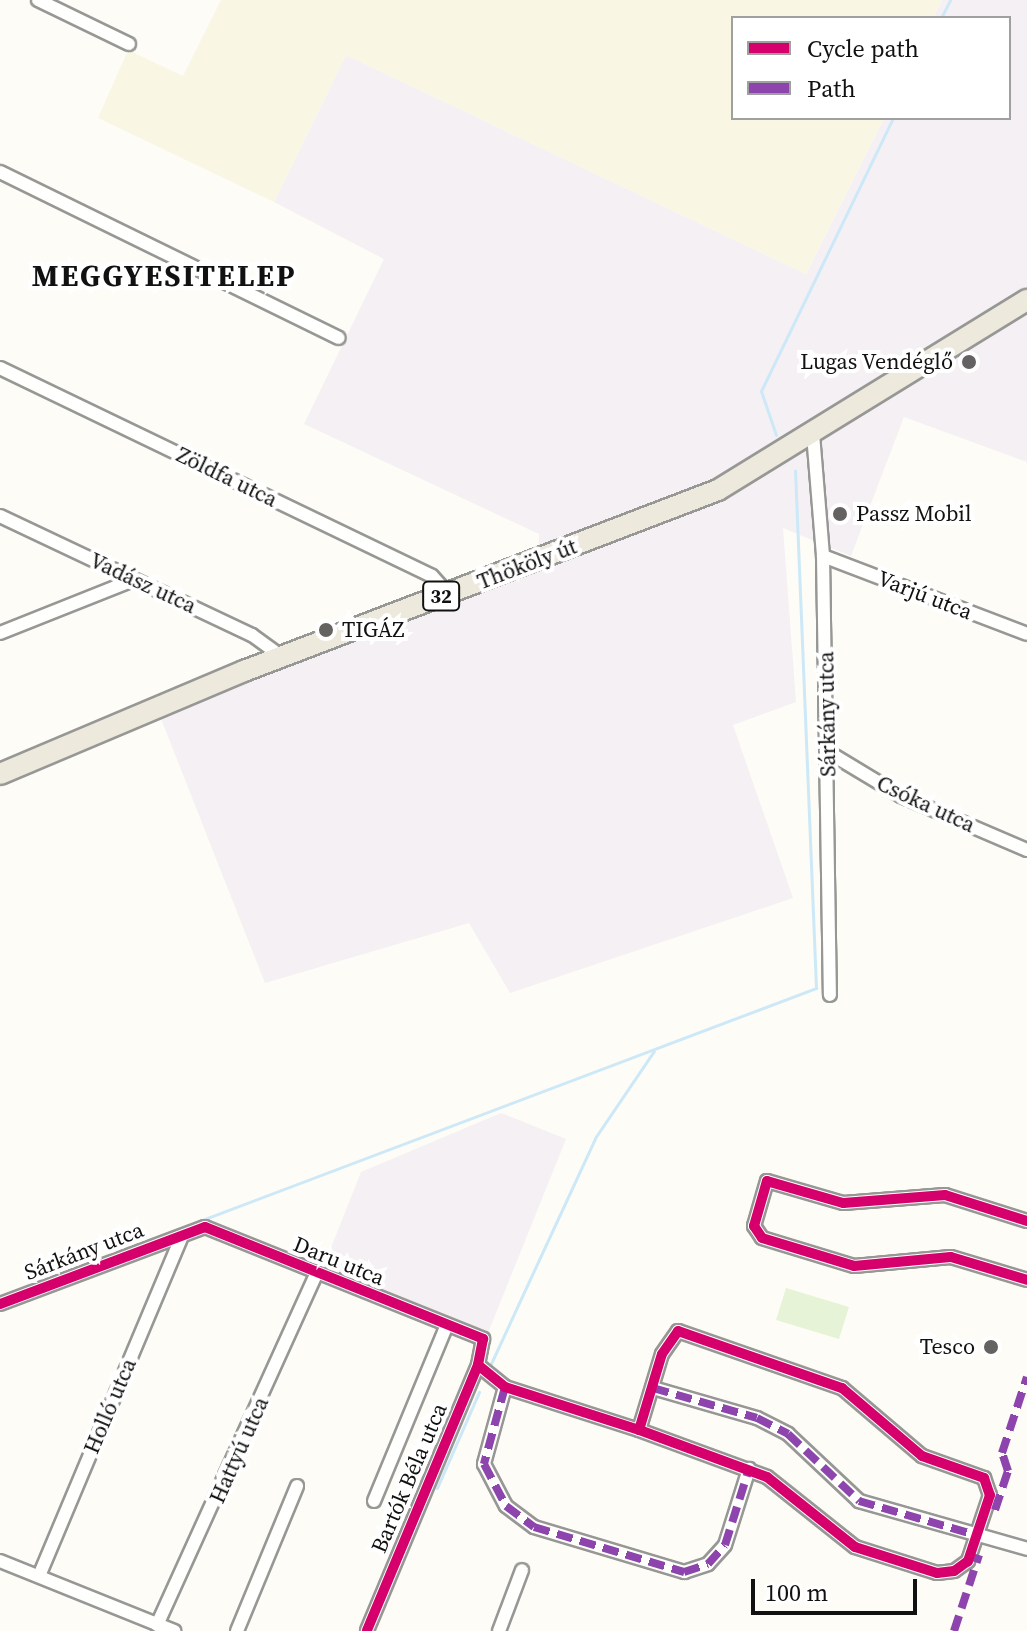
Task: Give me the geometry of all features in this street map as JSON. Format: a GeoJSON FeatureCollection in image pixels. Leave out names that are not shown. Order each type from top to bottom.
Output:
{"type":"FeatureCollection","features":[{"type":"Feature","properties":{"kind":"main road","name":"Thököly út"},"geometry":{"type":"LineString","coordinates":[[0,774],[282,657],[718,490],[1027,300]]}},
{"type":"Feature","properties":{"kind":"street"},"geometry":{"type":"LineString","coordinates":[[38,0],[129,44]]}},
{"type":"Feature","properties":{"kind":"street"},"geometry":{"type":"LineString","coordinates":[[0,172],[339,338]]}},
{"type":"Feature","properties":{"kind":"street","name":"Zöldfa utca"},"geometry":{"type":"LineString","coordinates":[[0,368],[432,576],[448,594]]}},
{"type":"Feature","properties":{"kind":"street","name":"Sárkány utca"},"geometry":{"type":"LineString","coordinates":[[813,434],[823,556],[830,995]]}},
{"type":"Feature","properties":{"kind":"street","name":"Vadász utca"},"geometry":{"type":"LineString","coordinates":[[0,516],[252,635],[282,657]]}},
{"type":"Feature","properties":{"kind":"street","name":"Varjú utca"},"geometry":{"type":"LineString","coordinates":[[823,556],[1027,634]]}},
{"type":"Feature","properties":{"kind":"street"},"geometry":{"type":"LineString","coordinates":[[0,633],[133,580]]}},
{"type":"Feature","properties":{"kind":"street","name":"Csóka utca"},"geometry":{"type":"LineString","coordinates":[[828,752],[901,796],[1027,850]]}},
{"type":"Feature","properties":{"kind":"street"},"geometry":{"type":"LineString","coordinates":[[1027,1221],[945,1195],[843,1203],[767,1181],[754,1226],[762,1238],[854,1266],[951,1257],[1027,1280]]}},
{"type":"Feature","properties":{"kind":"street","name":"Daru utca"},"geometry":{"type":"LineString","coordinates":[[182,1236],[205,1227],[219,1230],[316,1274],[483,1339]]}},
{"type":"Feature","properties":{"kind":"street","name":"Sárkány utca"},"geometry":{"type":"LineString","coordinates":[[0,1304],[182,1236]]}},
{"type":"Feature","properties":{"kind":"street","name":"Holló utca"},"geometry":{"type":"LineString","coordinates":[[39,1576],[182,1236]]}},
{"type":"Feature","properties":{"kind":"street","name":"Hattyú utca"},"geometry":{"type":"LineString","coordinates":[[157,1625],[316,1274]]}},
{"type":"Feature","properties":{"kind":"street"},"geometry":{"type":"LineString","coordinates":[[374,1501],[446,1327]]}},
{"type":"Feature","properties":{"kind":"street"},"geometry":{"type":"LineString","coordinates":[[478,1365],[505,1387],[639,1430],[767,1477],[855,1547],[937,1573],[954,1571],[968,1561],[990,1484],[922,1456],[842,1388],[678,1331],[662,1354],[639,1430]]}},
{"type":"Feature","properties":{"kind":"street","name":"Bartók Béla utca"},"geometry":{"type":"LineString","coordinates":[[367,1631],[478,1365],[483,1339]]}},
{"type":"Feature","properties":{"kind":"street"},"geometry":{"type":"LineString","coordinates":[[505,1387],[484,1464],[506,1506],[534,1527],[684,1572],[708,1564],[725,1545],[749,1469]]}},
{"type":"Feature","properties":{"kind":"street"},"geometry":{"type":"LineString","coordinates":[[653,1388],[757,1418],[788,1434],[859,1501],[1027,1549]]}},
{"type":"Feature","properties":{"kind":"street"},"geometry":{"type":"LineString","coordinates":[[237,1631],[297,1486]]}},
{"type":"Feature","properties":{"kind":"street"},"geometry":{"type":"LineString","coordinates":[[0,1561],[174,1631]]}},
{"type":"Feature","properties":{"kind":"street"},"geometry":{"type":"LineString","coordinates":[[499,1631],[522,1570]]}},
{"type":"Feature","properties":{"kind":"shaded area"},"geometry":{"type":"Polygon","coordinates":[[[221,0],[942,0],[934,16],[731,16],[731,120],[883,120],[806,274],[346,55],[274,202],[98,118],[128,50],[183,76],[221,0]]]}},
{"type":"Feature","properties":{"kind":"shaded area"},"geometry":{"type":"Polygon","coordinates":[[[942,0],[1027,0],[1027,462],[904,417],[851,556],[783,528],[796,702],[733,725],[793,898],[510,993],[469,923],[265,983],[156,706],[538,560],[539,534],[304,424],[384,259],[274,202],[346,55],[806,274],[883,120],[1011,120],[1011,16],[934,16],[942,0]]]}},
{"type":"Feature","properties":{"kind":"shaded area"},"geometry":{"type":"Polygon","coordinates":[[[501,1113],[566,1139],[486,1338],[321,1273],[361,1172],[501,1113]]]}},
{"type":"Feature","properties":{"kind":"green space"},"geometry":{"type":"Polygon","coordinates":[[[786,1288],[849,1307],[839,1339],[776,1320],[786,1288]]]}},
{"type":"Feature","properties":{"kind":"waterway"},"geometry":{"type":"LineString","coordinates":[[942,16],[950,0]]}},
{"type":"Feature","properties":{"kind":"waterway"},"geometry":{"type":"LineString","coordinates":[[776,435],[761,391],[892,120]]}},
{"type":"Feature","properties":{"kind":"waterway"},"geometry":{"type":"LineString","coordinates":[[141,1243],[816,988],[795,470]]}},
{"type":"Feature","properties":{"kind":"waterway"},"geometry":{"type":"LineString","coordinates":[[488,1370],[595,1138],[654,1051]]}},
{"type":"Feature","properties":{"kind":"waterway"},"geometry":{"type":"LineString","coordinates":[[437,1488],[479,1392]]}},
{"type":"Feature","properties":{"kind":"marked path"},"geometry":{"type":"LineString","coordinates":[[995,1510],[1008,1471],[1002,1453],[1027,1377]]}},
{"type":"Feature","properties":{"kind":"marked path"},"geometry":{"type":"LineString","coordinates":[[510,1389],[505,1387],[484,1464],[506,1506],[534,1527],[684,1572],[708,1564],[725,1545],[749,1469]]}},
{"type":"Feature","properties":{"kind":"marked path"},"geometry":{"type":"LineString","coordinates":[[653,1388],[757,1418],[788,1434],[859,1501],[976,1535]]}},
{"type":"Feature","properties":{"kind":"marked path"},"geometry":{"type":"LineString","coordinates":[[954,1631],[979,1555]]}},
{"type":"Feature","properties":{"kind":"cycle path"},"geometry":{"type":"LineString","coordinates":[[1027,1221],[945,1195],[843,1203],[767,1181],[754,1226],[762,1238],[854,1266],[951,1257],[1027,1280]]}},
{"type":"Feature","properties":{"kind":"cycle path"},"geometry":{"type":"LineString","coordinates":[[0,1304],[205,1227],[483,1339],[478,1365],[367,1631]]}},
{"type":"Feature","properties":{"kind":"cycle path"},"geometry":{"type":"LineString","coordinates":[[478,1365],[505,1387],[639,1430],[662,1354],[678,1331],[842,1388],[922,1456],[984,1478],[990,1495],[968,1561],[954,1571],[937,1573],[855,1547],[767,1477],[639,1430]]}},
{"type":"Feature","properties":{"kind":"place","name":"Lugas Vendéglő"},"geometry":{"type":"Point","coordinates":[969,362]}},
{"type":"Feature","properties":{"kind":"place","name":"Passz Mobil"},"geometry":{"type":"Point","coordinates":[840,514]}},
{"type":"Feature","properties":{"kind":"place","name":"TIGÁZ"},"geometry":{"type":"Point","coordinates":[326,630]}},
{"type":"Feature","properties":{"kind":"place","name":"Tesco"},"geometry":{"type":"Point","coordinates":[991,1347]}},
{"type":"Feature","properties":{"kind":"district","name":"MEGGYESITELEP"},"geometry":{"type":"Point","coordinates":[164,276]}}]}
